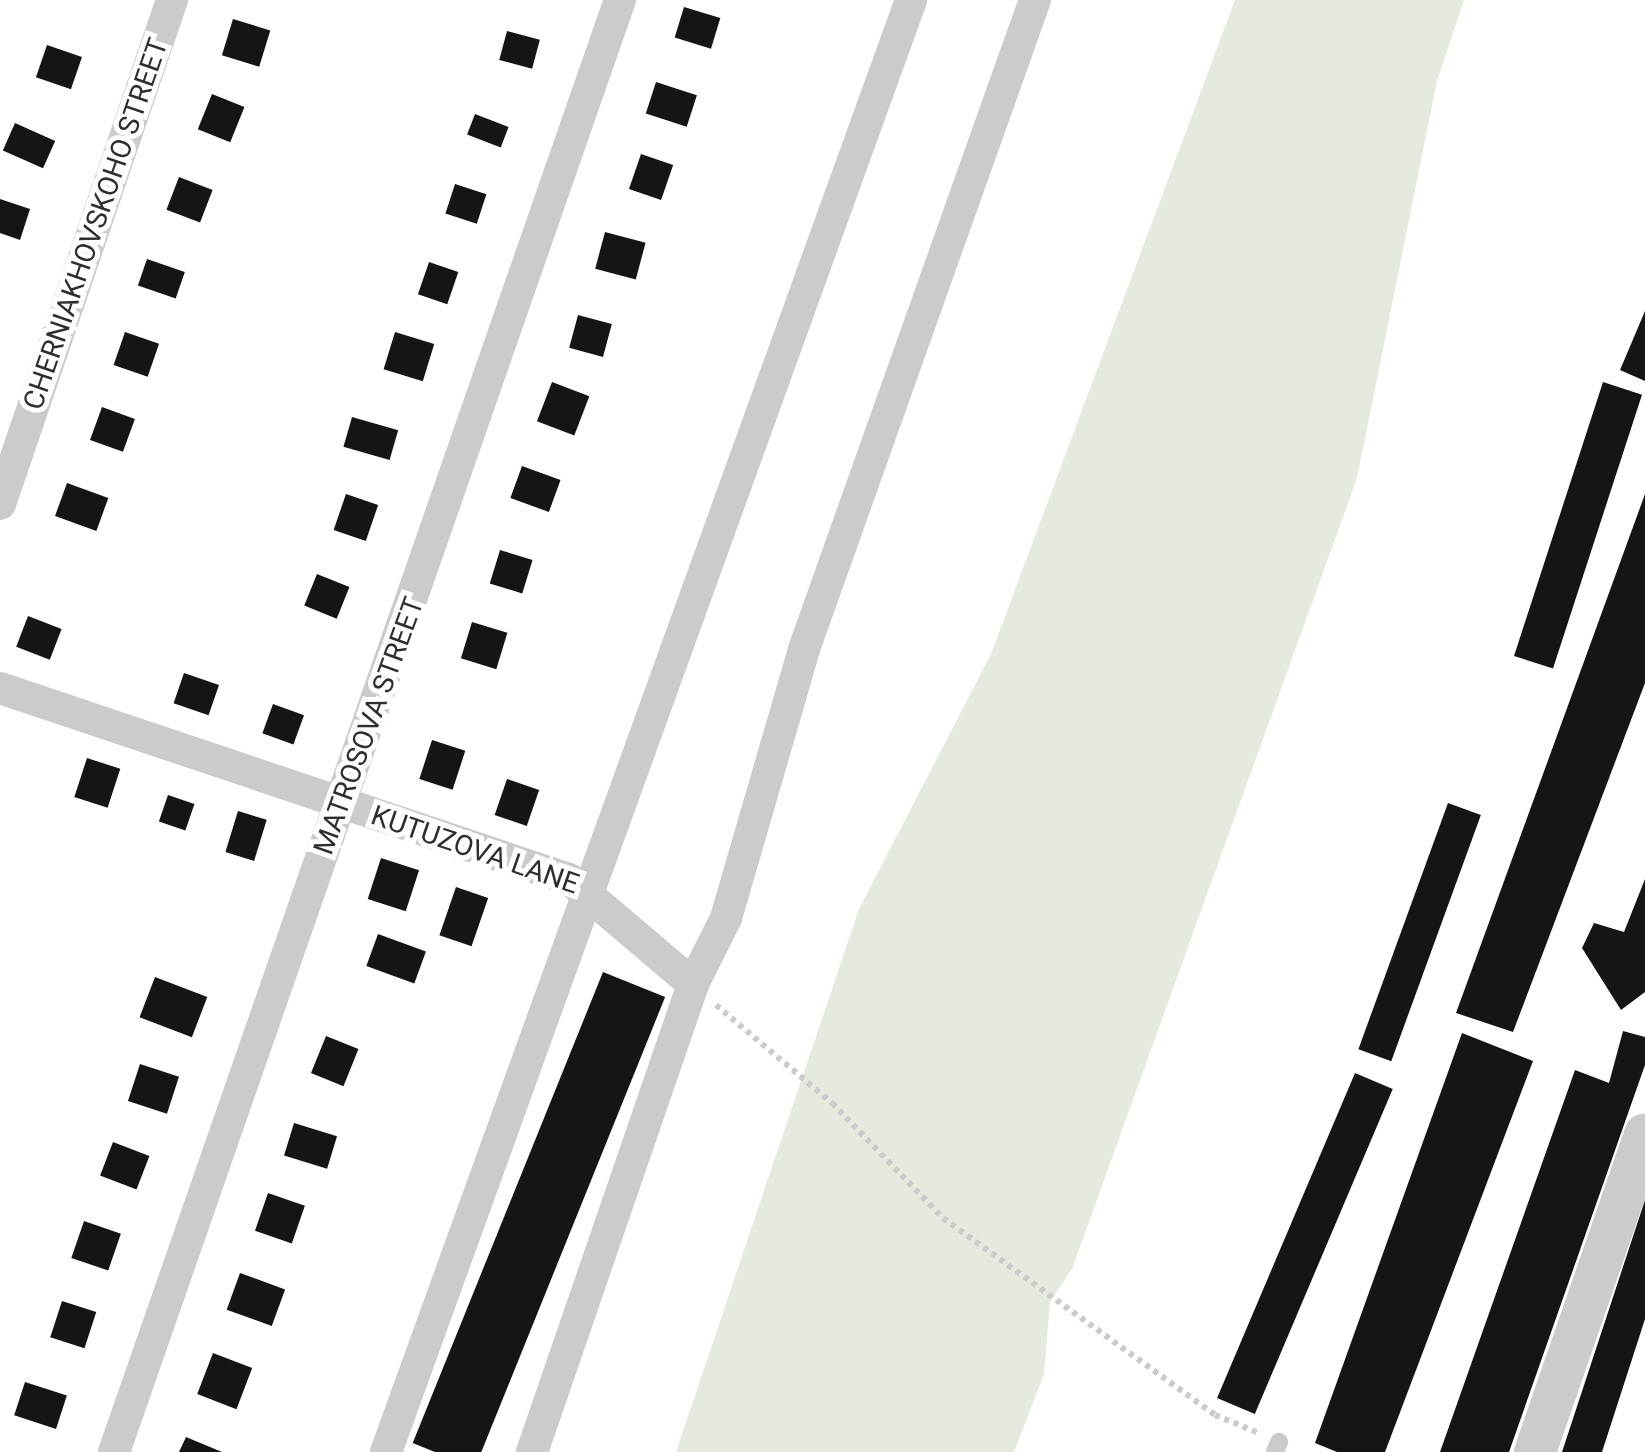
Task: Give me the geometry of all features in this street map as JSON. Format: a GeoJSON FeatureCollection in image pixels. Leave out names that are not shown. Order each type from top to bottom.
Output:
{"type":"FeatureCollection","features":[{"type":"Feature","properties":{"kind":"street","name":"CHERNIAKHOVSKOHO STREET"},"geometry":{"type":"LineString","coordinates":[[0,504],[172,0]]}},
{"type":"Feature","properties":{"kind":"street","name":"MATROSOVA STREET"},"geometry":{"type":"LineString","coordinates":[[114,1452],[620,0]]}},
{"type":"Feature","properties":{"kind":"street"},"geometry":{"type":"LineString","coordinates":[[386,1452],[595,893],[912,0]]}},
{"type":"Feature","properties":{"kind":"street"},"geometry":{"type":"LineString","coordinates":[[532,1452],[692,984],[726,918],[804,649],[1035,0]]}},
{"type":"Feature","properties":{"kind":"street","name":"KUTUZOVA LANE"},"geometry":{"type":"LineString","coordinates":[[0,688],[595,893],[692,984]]}},
{"type":"Feature","properties":{"kind":"street"},"geometry":{"type":"LineString","coordinates":[[1535,1452],[1645,1134]]}},
{"type":"Feature","properties":{"kind":"path"},"geometry":{"type":"LineString","coordinates":[[692,984],[832,1103],[958,1230],[1215,1415],[1277,1447]]}},
{"type":"Feature","properties":{"kind":"shaded area"},"geometry":{"type":"Polygon","coordinates":[[[1235,0],[1464,0],[1437,81],[1357,478],[1072,1269],[1050,1302],[1044,1374],[1014,1452],[676,1452],[859,909],[991,654],[1235,0]]]}},
{"type":"Feature","properties":{"kind":"building"},"geometry":{"type":"Polygon","coordinates":[[[684,7],[720,18],[711,49],[675,38],[684,7]]]}},
{"type":"Feature","properties":{"kind":"building"},"geometry":{"type":"Polygon","coordinates":[[[233,19],[270,30],[259,67],[222,55],[233,19]]]}},
{"type":"Feature","properties":{"kind":"building"},"geometry":{"type":"Polygon","coordinates":[[[507,31],[540,40],[532,69],[499,60],[507,31]]]}},
{"type":"Feature","properties":{"kind":"building"},"geometry":{"type":"Polygon","coordinates":[[[47,45],[82,57],[71,89],[36,77],[47,45]]]}},
{"type":"Feature","properties":{"kind":"building"},"geometry":{"type":"Polygon","coordinates":[[[656,82],[697,95],[687,127],[646,113],[656,82]]]}},
{"type":"Feature","properties":{"kind":"building"},"geometry":{"type":"Polygon","coordinates":[[[212,94],[244,107],[230,142],[198,129],[212,94]]]}},
{"type":"Feature","properties":{"kind":"building"},"geometry":{"type":"Polygon","coordinates":[[[475,114],[509,127],[501,147],[467,135],[475,114]]]}},
{"type":"Feature","properties":{"kind":"building"},"geometry":{"type":"Polygon","coordinates":[[[15,123],[55,141],[43,168],[3,150],[15,123]]]}},
{"type":"Feature","properties":{"kind":"building"},"geometry":{"type":"Polygon","coordinates":[[[641,154],[673,165],[661,200],[629,189],[641,154]]]}},
{"type":"Feature","properties":{"kind":"building"},"geometry":{"type":"Polygon","coordinates":[[[179,177],[213,190],[200,223],[166,210],[179,177]]]}},
{"type":"Feature","properties":{"kind":"building"},"geometry":{"type":"Polygon","coordinates":[[[455,184],[486,194],[477,224],[445,213],[455,184]]]}},
{"type":"Feature","properties":{"kind":"building"},"geometry":{"type":"Polygon","coordinates":[[[0,199],[30,209],[20,240],[0,233],[0,199]]]}},
{"type":"Feature","properties":{"kind":"building"},"geometry":{"type":"Polygon","coordinates":[[[605,232],[646,243],[636,280],[595,269],[605,232]]]}},
{"type":"Feature","properties":{"kind":"building"},"geometry":{"type":"Polygon","coordinates":[[[147,259],[185,272],[176,298],[138,285],[147,259]]]}},
{"type":"Feature","properties":{"kind":"building"},"geometry":{"type":"Polygon","coordinates":[[[429,262],[458,272],[447,304],[418,294],[429,262]]]}},
{"type":"Feature","properties":{"kind":"building"},"geometry":{"type":"Polygon","coordinates":[[[1645,311],[1645,381],[1620,370],[1645,311]]]}},
{"type":"Feature","properties":{"kind":"building"},"geometry":{"type":"Polygon","coordinates":[[[578,315],[612,324],[603,357],[569,348],[578,315]]]}},
{"type":"Feature","properties":{"kind":"building"},"geometry":{"type":"Polygon","coordinates":[[[125,332],[159,344],[148,377],[114,365],[125,332]]]}},
{"type":"Feature","properties":{"kind":"building"},"geometry":{"type":"Polygon","coordinates":[[[395,332],[434,344],[423,381],[384,369],[395,332]]]}},
{"type":"Feature","properties":{"kind":"building"},"geometry":{"type":"Polygon","coordinates":[[[552,382],[589,396],[574,436],[537,421],[552,382]]]}},
{"type":"Feature","properties":{"kind":"building"},"geometry":{"type":"Polygon","coordinates":[[[1603,382],[1642,395],[1553,669],[1514,656],[1603,382]]]}},
{"type":"Feature","properties":{"kind":"building"},"geometry":{"type":"Polygon","coordinates":[[[102,407],[135,419],[123,452],[90,440],[102,407]]]}},
{"type":"Feature","properties":{"kind":"building"},"geometry":{"type":"Polygon","coordinates":[[[352,417],[398,430],[390,460],[343,447],[352,417]]]}},
{"type":"Feature","properties":{"kind":"building"},"geometry":{"type":"Polygon","coordinates":[[[522,466],[561,480],[549,512],[510,498],[522,466]]]}},
{"type":"Feature","properties":{"kind":"building"},"geometry":{"type":"Polygon","coordinates":[[[67,483],[108,498],[96,531],[55,516],[67,483]]]}},
{"type":"Feature","properties":{"kind":"building"},"geometry":{"type":"Polygon","coordinates":[[[346,494],[378,505],[366,541],[334,530],[346,494]]]}},
{"type":"Feature","properties":{"kind":"building"},"geometry":{"type":"Polygon","coordinates":[[[1645,494],[1645,683],[1513,1032],[1456,1013],[1645,494]]]}},
{"type":"Feature","properties":{"kind":"building"},"geometry":{"type":"Polygon","coordinates":[[[500,550],[533,560],[522,593],[490,583],[500,550]]]}},
{"type":"Feature","properties":{"kind":"building"},"geometry":{"type":"Polygon","coordinates":[[[317,574],[349,587],[337,619],[304,606],[317,574]]]}},
{"type":"Feature","properties":{"kind":"building"},"geometry":{"type":"Polygon","coordinates":[[[28,616],[62,629],[50,660],[16,647],[28,616]]]}},
{"type":"Feature","properties":{"kind":"building"},"geometry":{"type":"Polygon","coordinates":[[[472,622],[507,633],[496,669],[461,658],[472,622]]]}},
{"type":"Feature","properties":{"kind":"building"},"geometry":{"type":"Polygon","coordinates":[[[184,673],[219,685],[209,715],[174,703],[184,673]]]}},
{"type":"Feature","properties":{"kind":"building"},"geometry":{"type":"Polygon","coordinates":[[[273,704],[304,715],[293,744],[262,733],[273,704]]]}},
{"type":"Feature","properties":{"kind":"building"},"geometry":{"type":"Polygon","coordinates":[[[432,740],[465,751],[453,790],[419,779],[432,740]]]}},
{"type":"Feature","properties":{"kind":"building"},"geometry":{"type":"Polygon","coordinates":[[[87,758],[120,769],[108,808],[74,797],[87,758]]]}},
{"type":"Feature","properties":{"kind":"building"},"geometry":{"type":"Polygon","coordinates":[[[507,779],[539,790],[527,826],[495,815],[507,779]]]}},
{"type":"Feature","properties":{"kind":"building"},"geometry":{"type":"Polygon","coordinates":[[[168,795],[194,804],[185,831],[159,821],[168,795]]]}},
{"type":"Feature","properties":{"kind":"building"},"geometry":{"type":"Polygon","coordinates":[[[1448,803],[1481,815],[1391,1061],[1358,1049],[1448,803]]]}},
{"type":"Feature","properties":{"kind":"building"},"geometry":{"type":"Polygon","coordinates":[[[238,811],[267,820],[254,861],[225,852],[238,811]]]}},
{"type":"Feature","properties":{"kind":"building"},"geometry":{"type":"Polygon","coordinates":[[[381,858],[419,870],[406,911],[368,899],[381,858]]]}},
{"type":"Feature","properties":{"kind":"building"},"geometry":{"type":"Polygon","coordinates":[[[1645,879],[1645,992],[1621,1010],[1582,948],[1594,923],[1624,932],[1645,879]]]}},
{"type":"Feature","properties":{"kind":"building"},"geometry":{"type":"Polygon","coordinates":[[[456,887],[488,898],[472,946],[439,935],[456,887]]]}},
{"type":"Feature","properties":{"kind":"building"},"geometry":{"type":"Polygon","coordinates":[[[378,934],[426,951],[414,983],[366,966],[378,934]]]}},
{"type":"Feature","properties":{"kind":"building"},"geometry":{"type":"Polygon","coordinates":[[[603,972],[665,997],[481,1452],[435,1452],[413,1443],[603,972]]]}},
{"type":"Feature","properties":{"kind":"building"},"geometry":{"type":"Polygon","coordinates":[[[155,977],[207,997],[192,1037],[140,1017],[155,977]]]}},
{"type":"Feature","properties":{"kind":"building"},"geometry":{"type":"Polygon","coordinates":[[[1623,1031],[1645,1037],[1645,1065],[1509,1452],[1440,1452],[1575,1070],[1609,1083],[1623,1031]]]}},
{"type":"Feature","properties":{"kind":"building"},"geometry":{"type":"Polygon","coordinates":[[[1462,1033],[1533,1061],[1385,1452],[1337,1452],[1315,1443],[1462,1033]]]}},
{"type":"Feature","properties":{"kind":"building"},"geometry":{"type":"Polygon","coordinates":[[[326,1036],[358,1049],[343,1086],[311,1073],[326,1036]]]}},
{"type":"Feature","properties":{"kind":"building"},"geometry":{"type":"Polygon","coordinates":[[[140,1064],[179,1077],[167,1114],[128,1101],[140,1064]]]}},
{"type":"Feature","properties":{"kind":"building"},"geometry":{"type":"Polygon","coordinates":[[[1355,1073],[1393,1089],[1255,1414],[1217,1398],[1355,1073]]]}},
{"type":"Feature","properties":{"kind":"building"},"geometry":{"type":"Polygon","coordinates":[[[294,1123],[337,1136],[327,1169],[284,1156],[294,1123]]]}},
{"type":"Feature","properties":{"kind":"building"},"geometry":{"type":"Polygon","coordinates":[[[113,1142],[149,1156],[137,1190],[100,1176],[113,1142]]]}},
{"type":"Feature","properties":{"kind":"building"},"geometry":{"type":"Polygon","coordinates":[[[268,1193],[305,1206],[292,1244],[255,1231],[268,1193]]]}},
{"type":"Feature","properties":{"kind":"building"},"geometry":{"type":"Polygon","coordinates":[[[1645,1200],[1645,1319],[1602,1452],[1562,1452],[1645,1200]]]}},
{"type":"Feature","properties":{"kind":"building"},"geometry":{"type":"Polygon","coordinates":[[[84,1221],[121,1234],[108,1271],[71,1258],[84,1221]]]}},
{"type":"Feature","properties":{"kind":"building"},"geometry":{"type":"Polygon","coordinates":[[[240,1273],[285,1289],[272,1326],[227,1310],[240,1273]]]}},
{"type":"Feature","properties":{"kind":"building"},"geometry":{"type":"Polygon","coordinates":[[[62,1301],[96,1312],[84,1348],[50,1337],[62,1301]]]}},
{"type":"Feature","properties":{"kind":"building"},"geometry":{"type":"Polygon","coordinates":[[[213,1353],[252,1368],[236,1409],[197,1394],[213,1353]]]}},
{"type":"Feature","properties":{"kind":"building"},"geometry":{"type":"Polygon","coordinates":[[[25,1382],[67,1396],[56,1429],[14,1415],[25,1382]]]}},
{"type":"Feature","properties":{"kind":"building"},"geometry":{"type":"Polygon","coordinates":[[[186,1437],[222,1452],[179,1452],[186,1437]]]}}]}
